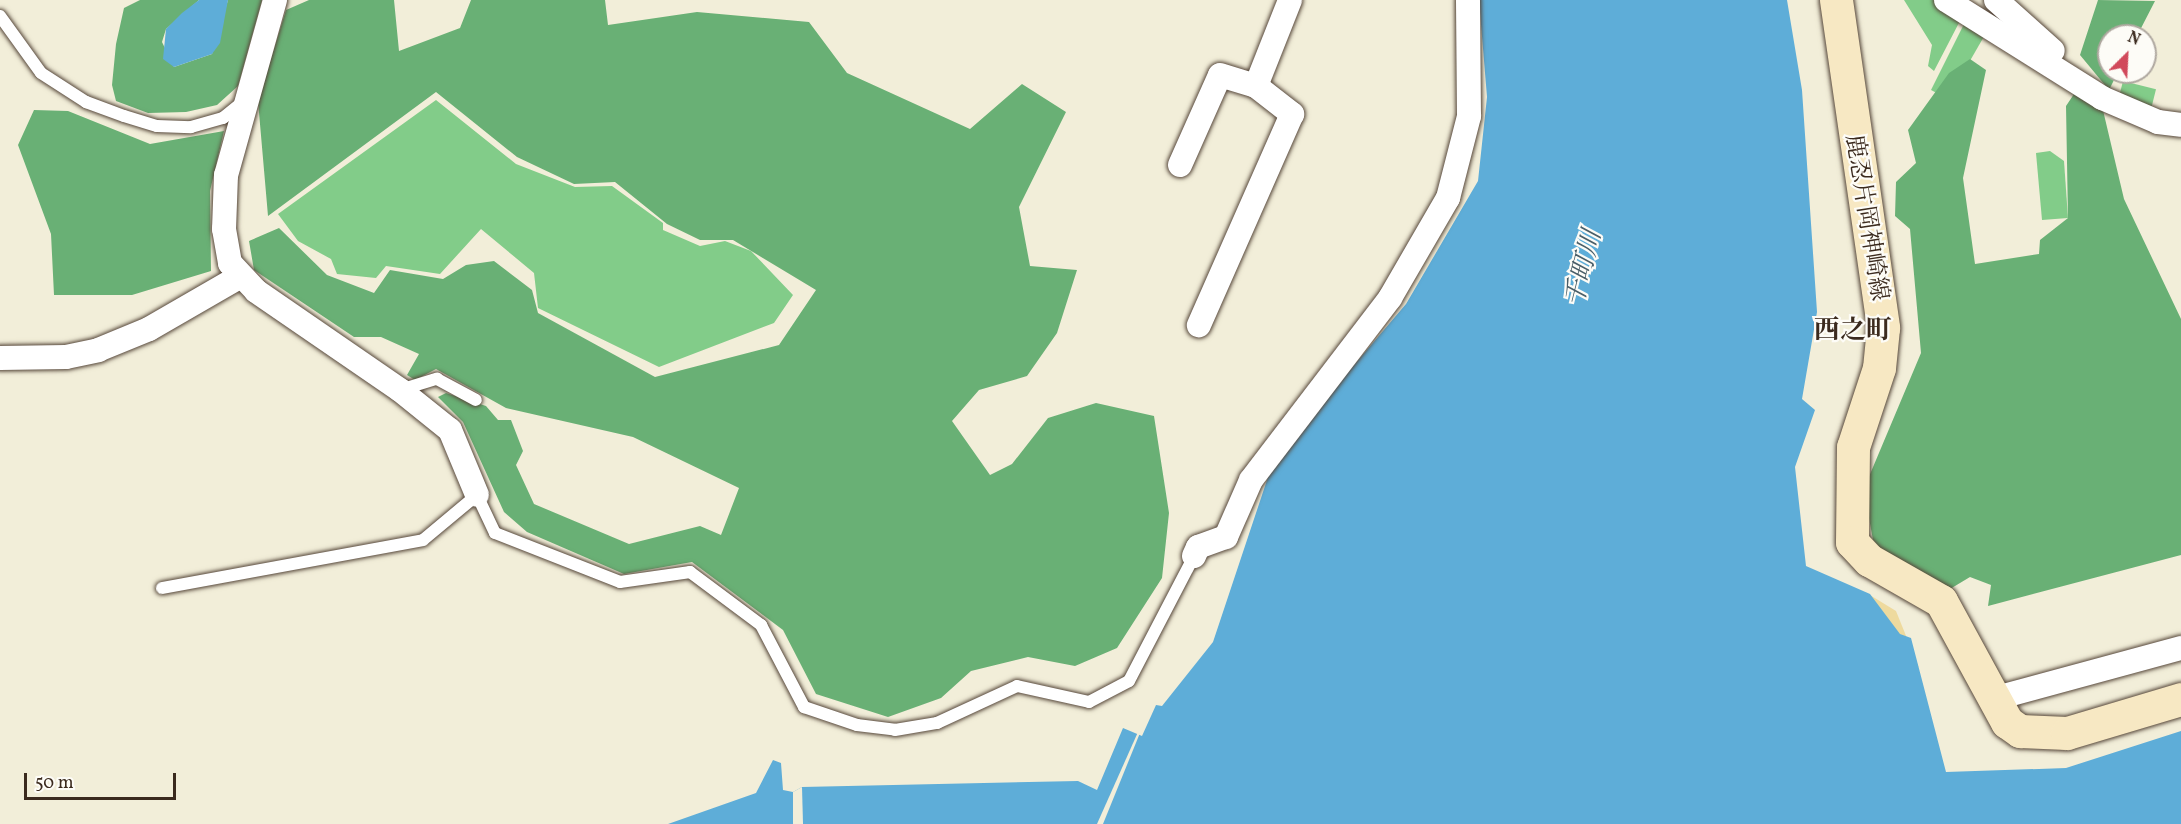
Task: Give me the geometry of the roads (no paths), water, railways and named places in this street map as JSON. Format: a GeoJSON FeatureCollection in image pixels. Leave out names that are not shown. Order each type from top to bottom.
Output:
{"type":"FeatureCollection","features":[{"type":"Feature","properties":{"kind":"main road","name":"鹿忍片岡神崎線"},"geometry":{"type":"LineString","coordinates":[[1836,0],[1883,328],[1879,368],[1853,447],[1852,543],[1869,560],[1941,601],[2007,722],[2042,736],[2181,699]]}},
{"type":"Feature","properties":{"kind":"street"},"geometry":{"type":"LineString","coordinates":[[275,0],[250,96],[226,175],[224,229],[230,263],[239,277],[400,390],[450,430],[477,495]]}},
{"type":"Feature","properties":{"kind":"street"},"geometry":{"type":"LineString","coordinates":[[1256,86],[1290,0]]}},
{"type":"Feature","properties":{"kind":"street"},"geometry":{"type":"LineString","coordinates":[[1194,556],[1198,547],[1226,537],[1251,480],[1390,298],[1448,198],[1469,116],[1468,0]]}},
{"type":"Feature","properties":{"kind":"street"},"geometry":{"type":"LineString","coordinates":[[1947,0],[2102,98],[2158,122],[2181,125]]}},
{"type":"Feature","properties":{"kind":"street"},"geometry":{"type":"LineString","coordinates":[[1996,0],[2102,98]]}},
{"type":"Feature","properties":{"kind":"street"},"geometry":{"type":"LineString","coordinates":[[1180,165],[1220,75],[1256,86],[1292,114],[1199,325]]}},
{"type":"Feature","properties":{"kind":"street"},"geometry":{"type":"LineString","coordinates":[[0,358],[66,357],[98,350],[149,329],[239,277]]}},
{"type":"Feature","properties":{"kind":"street"},"geometry":{"type":"LineString","coordinates":[[1993,699],[2181,648]]}},
{"type":"Feature","properties":{"kind":"lane"},"geometry":{"type":"LineString","coordinates":[[0,16],[41,73],[86,102],[123,116],[157,126],[191,127],[223,118],[250,96]]}},
{"type":"Feature","properties":{"kind":"lane"},"geometry":{"type":"LineString","coordinates":[[400,390],[437,379],[476,400]]}},
{"type":"Feature","properties":{"kind":"lane"},"geometry":{"type":"LineString","coordinates":[[162,588],[423,540],[477,495],[495,533],[620,582],[690,572],[761,625],[804,706],[857,724],[895,730],[937,723],[1017,686],[1089,702],[1130,681],[1194,556]]}},
{"type":"Feature","properties":{"kind":"water"},"geometry":{"type":"Polygon","coordinates":[[[199,0],[228,0],[220,43],[212,54],[174,67],[163,59],[166,29],[182,13],[199,0]]]}},
{"type":"Feature","properties":{"kind":"water","name":"千町川"},"geometry":{"type":"Polygon","coordinates":[[[1479,0],[1787,0],[1802,90],[1817,312],[1802,399],[1815,410],[1795,467],[1806,566],[1870,594],[1900,634],[1911,638],[1946,772],[2066,768],[2181,731],[2181,824],[668,824],[756,793],[773,760],[781,763],[783,790],[793,792],[802,787],[1078,781],[1097,790],[1123,728],[1142,736],[1156,705],[1162,706],[1213,642],[1274,459],[1406,304],[1478,181],[1487,97],[1479,0]]]}},
{"type":"Feature","properties":{"kind":"district","name":"西之町"},"geometry":{"type":"Point","coordinates":[1853,332]}}]}
